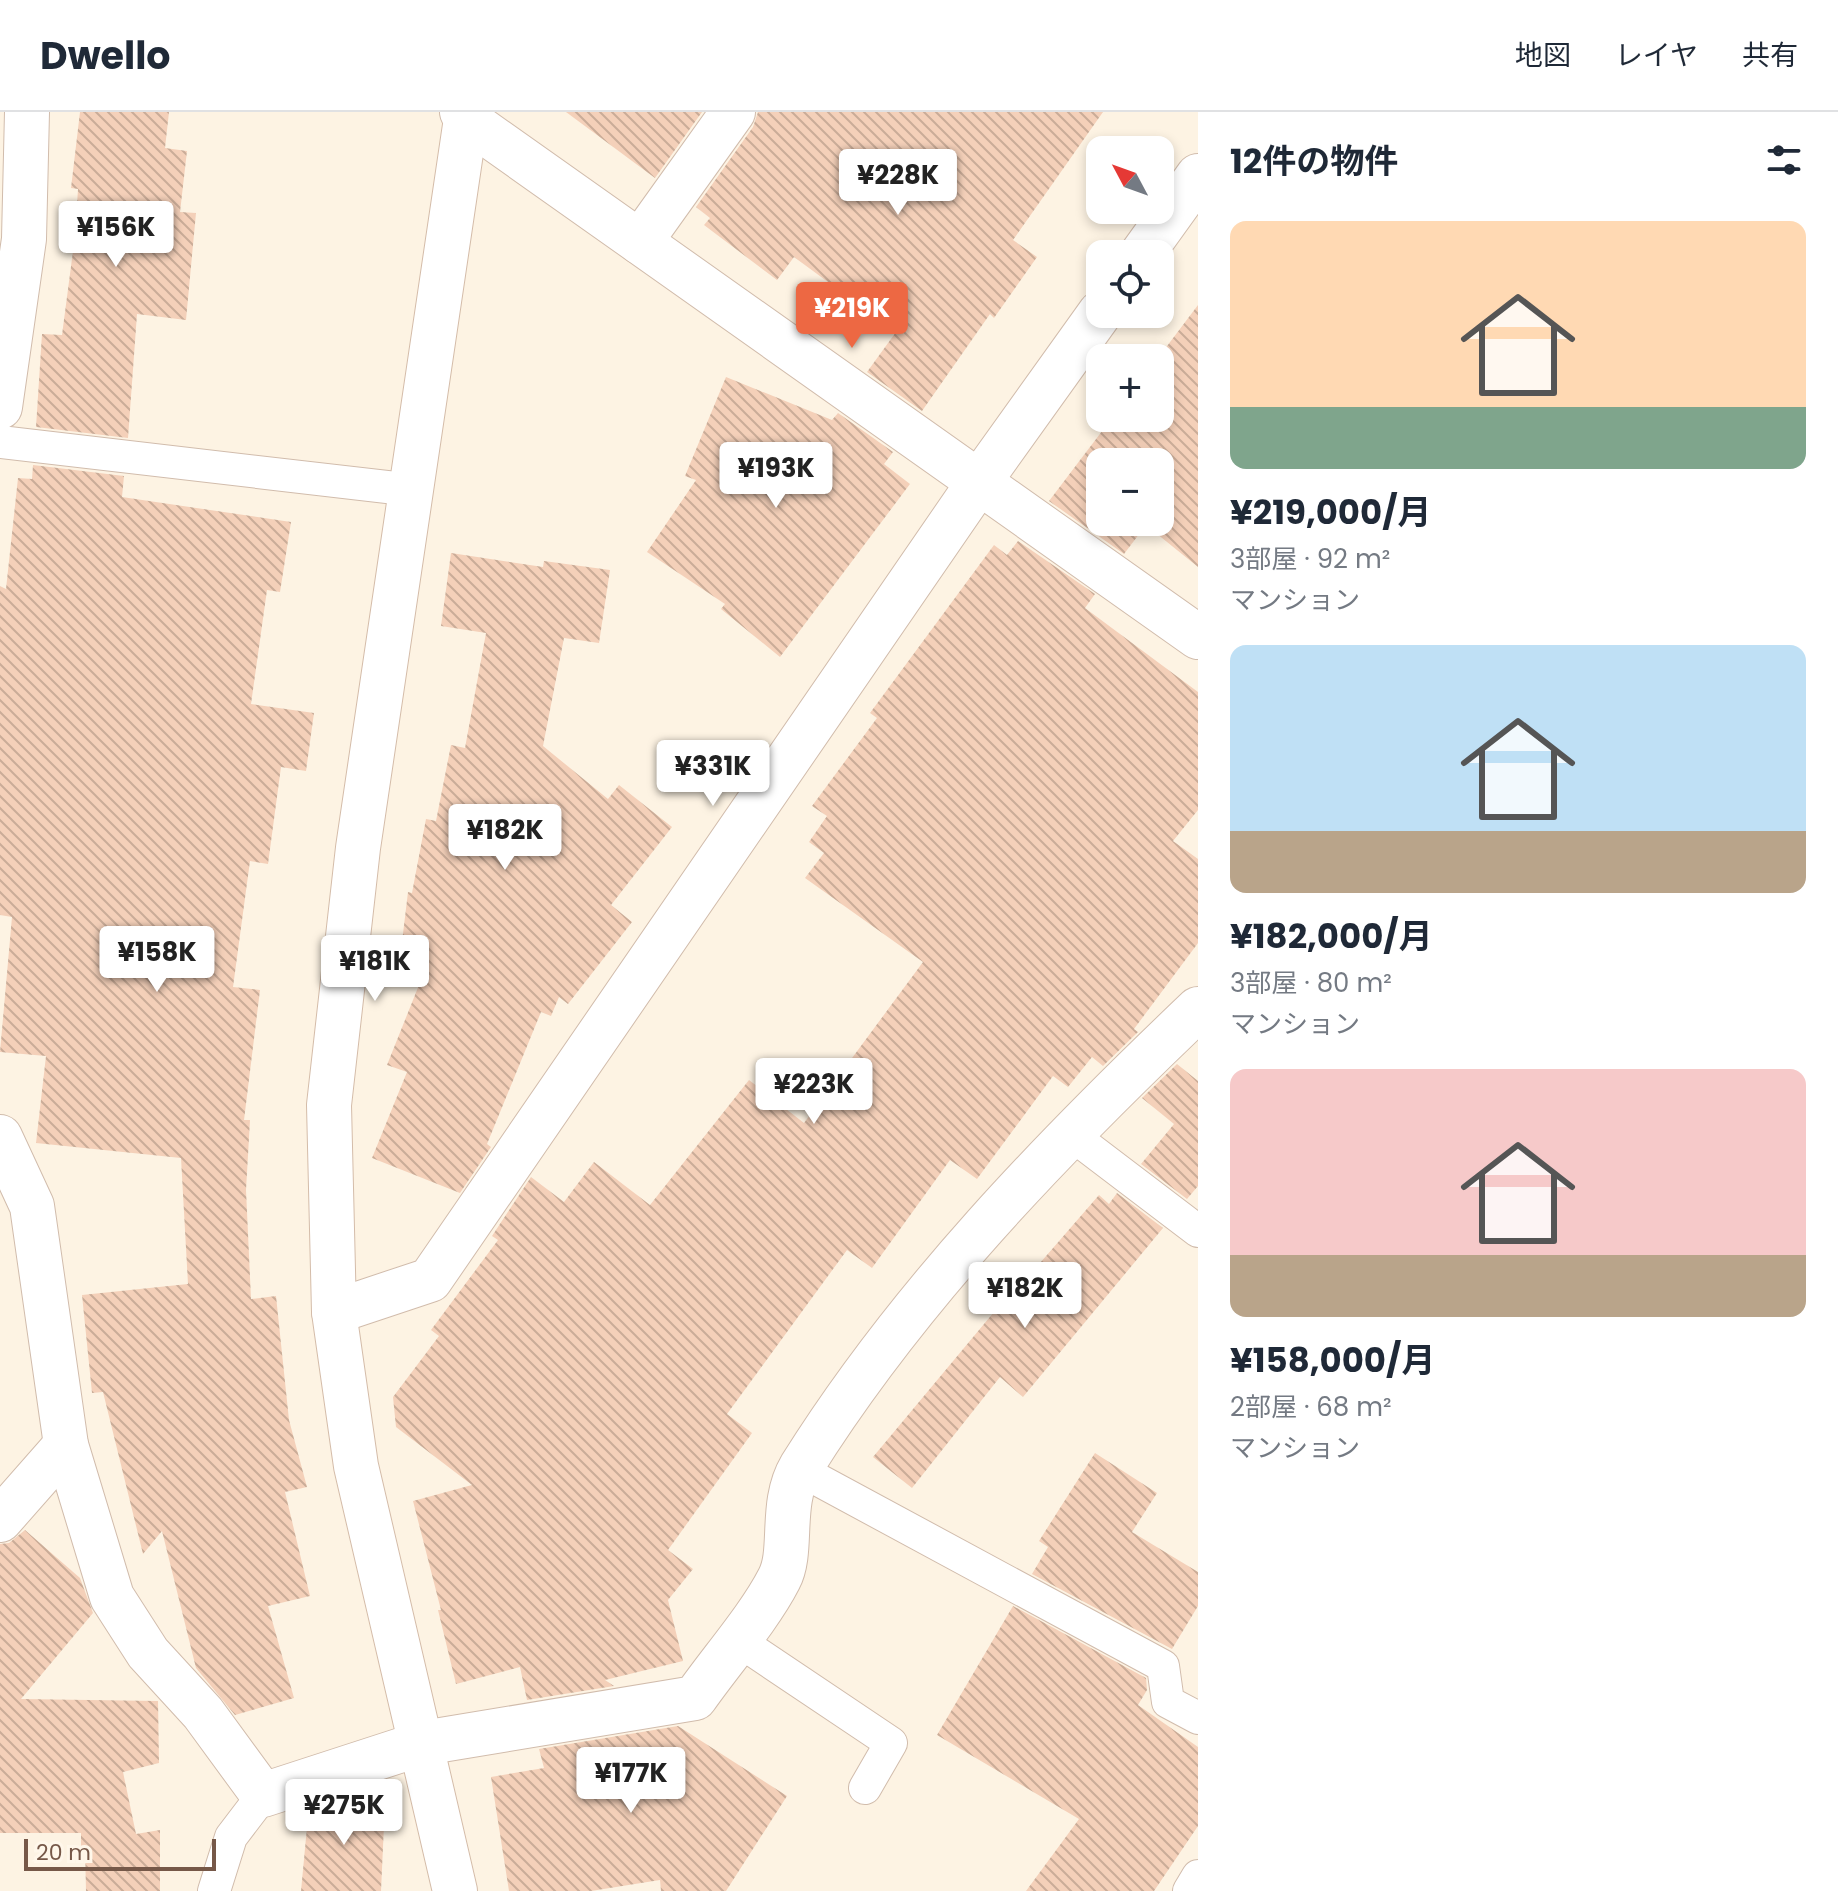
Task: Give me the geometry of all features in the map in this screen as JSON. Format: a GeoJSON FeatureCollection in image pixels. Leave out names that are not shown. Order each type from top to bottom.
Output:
{"type":"FeatureCollection","features":[{"type":"Feature","properties":{"kind":"street"},"geometry":{"type":"LineString","coordinates":[[0,407],[24,239],[27,112]]}},
{"type":"Feature","properties":{"kind":"street"},"geometry":{"type":"LineString","coordinates":[[640,242],[733,112]]}},
{"type":"Feature","properties":{"kind":"street"},"geometry":{"type":"LineString","coordinates":[[455,1891],[423,1743],[356,1466],[334,1312],[329,1105],[358,848],[413,490],[465,114],[640,242],[1198,637]]}},
{"type":"Feature","properties":{"kind":"street"},"geometry":{"type":"LineString","coordinates":[[1152,240],[1198,176]]}},
{"type":"Feature","properties":{"kind":"street"},"geometry":{"type":"LineString","coordinates":[[334,1312],[430,1280],[979,482],[1089,328]]}},
{"type":"Feature","properties":{"kind":"street"},"geometry":{"type":"LineString","coordinates":[[0,1137],[32,1206],[66,1445],[112,1597],[148,1653],[203,1713],[263,1795],[423,1743],[695,1698],[780,1577],[789,1495],[800,1470],[890,1341],[980,1231],[1198,1009]]}},
{"type":"Feature","properties":{"kind":"street"},"geometry":{"type":"LineString","coordinates":[[0,1520],[66,1445]]}},
{"type":"Feature","properties":{"kind":"lane"},"geometry":{"type":"LineString","coordinates":[[0,442],[413,490]]}},
{"type":"Feature","properties":{"kind":"lane"},"geometry":{"type":"LineString","coordinates":[[1073,1136],[1198,1231]]}},
{"type":"Feature","properties":{"kind":"lane"},"geometry":{"type":"LineString","coordinates":[[800,1470],[1163,1666],[1168,1702],[1198,1718]]}},
{"type":"Feature","properties":{"kind":"lane"},"geometry":{"type":"LineString","coordinates":[[736,1639],[891,1743],[865,1788]]}},
{"type":"Feature","properties":{"kind":"lane"},"geometry":{"type":"LineString","coordinates":[[214,1891],[231,1837],[263,1795]]}},
{"type":"Feature","properties":{"kind":"lane"},"geometry":{"type":"LineString","coordinates":[[1189,1891],[1198,1876]]}},
{"type":"Feature","properties":{"kind":"building"},"geometry":{"type":"Polygon","coordinates":[[[80,112],[169,112],[165,148],[187,151],[180,212],[196,213],[186,320],[137,314],[128,438],[36,427],[42,334],[62,335],[75,236],[78,189],[71,188],[80,112]]]}},
{"type":"Feature","properties":{"kind":"building"},"geometry":{"type":"Polygon","coordinates":[[[566,112],[702,112],[655,178],[566,112]]]}},
{"type":"Feature","properties":{"kind":"building"},"geometry":{"type":"Polygon","coordinates":[[[758,112],[1103,112],[1013,240],[1037,257],[994,318],[990,314],[922,411],[867,372],[896,332],[794,257],[777,280],[704,225],[710,218],[696,207],[753,127],[758,112]]]}},
{"type":"Feature","properties":{"kind":"building"},"geometry":{"type":"Polygon","coordinates":[[[1198,305],[1198,567],[1160,536],[1174,536],[1174,448],[1089,448],[1101,432],[1174,432],[1174,344],[1169,344],[1198,305]]]}},
{"type":"Feature","properties":{"kind":"building"},"geometry":{"type":"Polygon","coordinates":[[[726,377],[832,420],[838,413],[893,452],[884,464],[910,484],[780,657],[721,609],[725,604],[647,552],[696,480],[685,476],[726,377]]]}},
{"type":"Feature","properties":{"kind":"building"},"geometry":{"type":"Polygon","coordinates":[[[1086,452],[1086,527],[1049,501],[1086,452]]]}},
{"type":"Feature","properties":{"kind":"building"},"geometry":{"type":"Polygon","coordinates":[[[33,465],[124,476],[122,497],[291,522],[280,592],[267,590],[251,704],[314,713],[306,771],[281,767],[268,864],[250,861],[233,987],[260,990],[244,1120],[250,1120],[246,1190],[251,1299],[276,1296],[289,1420],[307,1487],[285,1492],[310,1596],[268,1606],[294,1698],[235,1715],[196,1668],[162,1531],[143,1554],[103,1392],[92,1393],[82,1295],[188,1284],[181,1158],[36,1143],[46,1056],[0,1052],[12,917],[0,915],[0,586],[6,589],[18,478],[32,479],[33,465]]]}},
{"type":"Feature","properties":{"kind":"building"},"geometry":{"type":"Polygon","coordinates":[[[1099,536],[1138,536],[1124,554],[1099,536]]]}},
{"type":"Feature","properties":{"kind":"building"},"geometry":{"type":"Polygon","coordinates":[[[1018,541],[1095,594],[1085,608],[1198,692],[1198,810],[1173,841],[1198,859],[1198,943],[1134,1029],[1138,1032],[1103,1066],[1092,1057],[1068,1087],[1053,1076],[977,1179],[950,1160],[872,1268],[847,1250],[727,1414],[752,1433],[668,1550],[693,1569],[668,1600],[683,1661],[605,1680],[614,1686],[527,1700],[520,1667],[456,1684],[413,1501],[472,1485],[396,1427],[393,1397],[439,1336],[431,1330],[498,1240],[492,1236],[531,1177],[564,1202],[594,1162],[650,1205],[749,1080],[804,1123],[923,962],[805,878],[824,853],[809,842],[827,816],[812,806],[877,718],[870,713],[994,545],[1007,555],[1018,541]]]}},
{"type":"Feature","properties":{"kind":"building"},"geometry":{"type":"Polygon","coordinates":[[[451,553],[543,567],[544,561],[610,570],[599,643],[564,638],[543,746],[608,799],[619,785],[672,827],[611,905],[632,922],[568,1004],[559,997],[551,1016],[541,1012],[487,1144],[491,1147],[460,1193],[372,1158],[407,1072],[387,1065],[425,970],[399,967],[408,892],[412,893],[426,819],[436,821],[451,745],[465,748],[486,633],[441,626],[451,553]]]}},
{"type":"Feature","properties":{"kind":"building"},"geometry":{"type":"Polygon","coordinates":[[[1177,1064],[1198,1081],[1198,1186],[1187,1199],[1141,1164],[1174,1124],[1142,1098],[1177,1064]]]}},
{"type":"Feature","properties":{"kind":"building"},"geometry":{"type":"Polygon","coordinates":[[[1117,1193],[1163,1228],[1023,1397],[1000,1377],[912,1488],[873,1457],[1024,1276],[1027,1278],[1099,1195],[1109,1204],[1117,1193]]]}},
{"type":"Feature","properties":{"kind":"building"},"geometry":{"type":"Polygon","coordinates":[[[1095,1453],[1157,1493],[1132,1532],[1198,1572],[1198,1606],[1172,1649],[1032,1574],[1048,1547],[1039,1541],[1095,1453]]]}},
{"type":"Feature","properties":{"kind":"building"},"geometry":{"type":"Polygon","coordinates":[[[25,1530],[80,1578],[93,1613],[21,1699],[158,1701],[159,1763],[123,1772],[136,1834],[160,1830],[160,1891],[86,1891],[85,1847],[81,1846],[81,1833],[0,1833],[0,1544],[9,1543],[25,1530]]]}},
{"type":"Feature","properties":{"kind":"building"},"geometry":{"type":"Polygon","coordinates":[[[1013,1606],[1146,1678],[1147,1690],[1138,1705],[1198,1747],[1198,1826],[1154,1891],[1026,1891],[1079,1819],[937,1735],[1013,1606]]]}},
{"type":"Feature","properties":{"kind":"building"},"geometry":{"type":"Polygon","coordinates":[[[678,1726],[787,1796],[726,1891],[661,1891],[660,1880],[591,1891],[509,1891],[491,1777],[544,1768],[539,1749],[678,1726]]]}},
{"type":"Feature","properties":{"kind":"building"},"geometry":{"type":"Polygon","coordinates":[[[348,1800],[385,1803],[381,1891],[301,1891],[309,1806],[348,1800]]]}}]}
